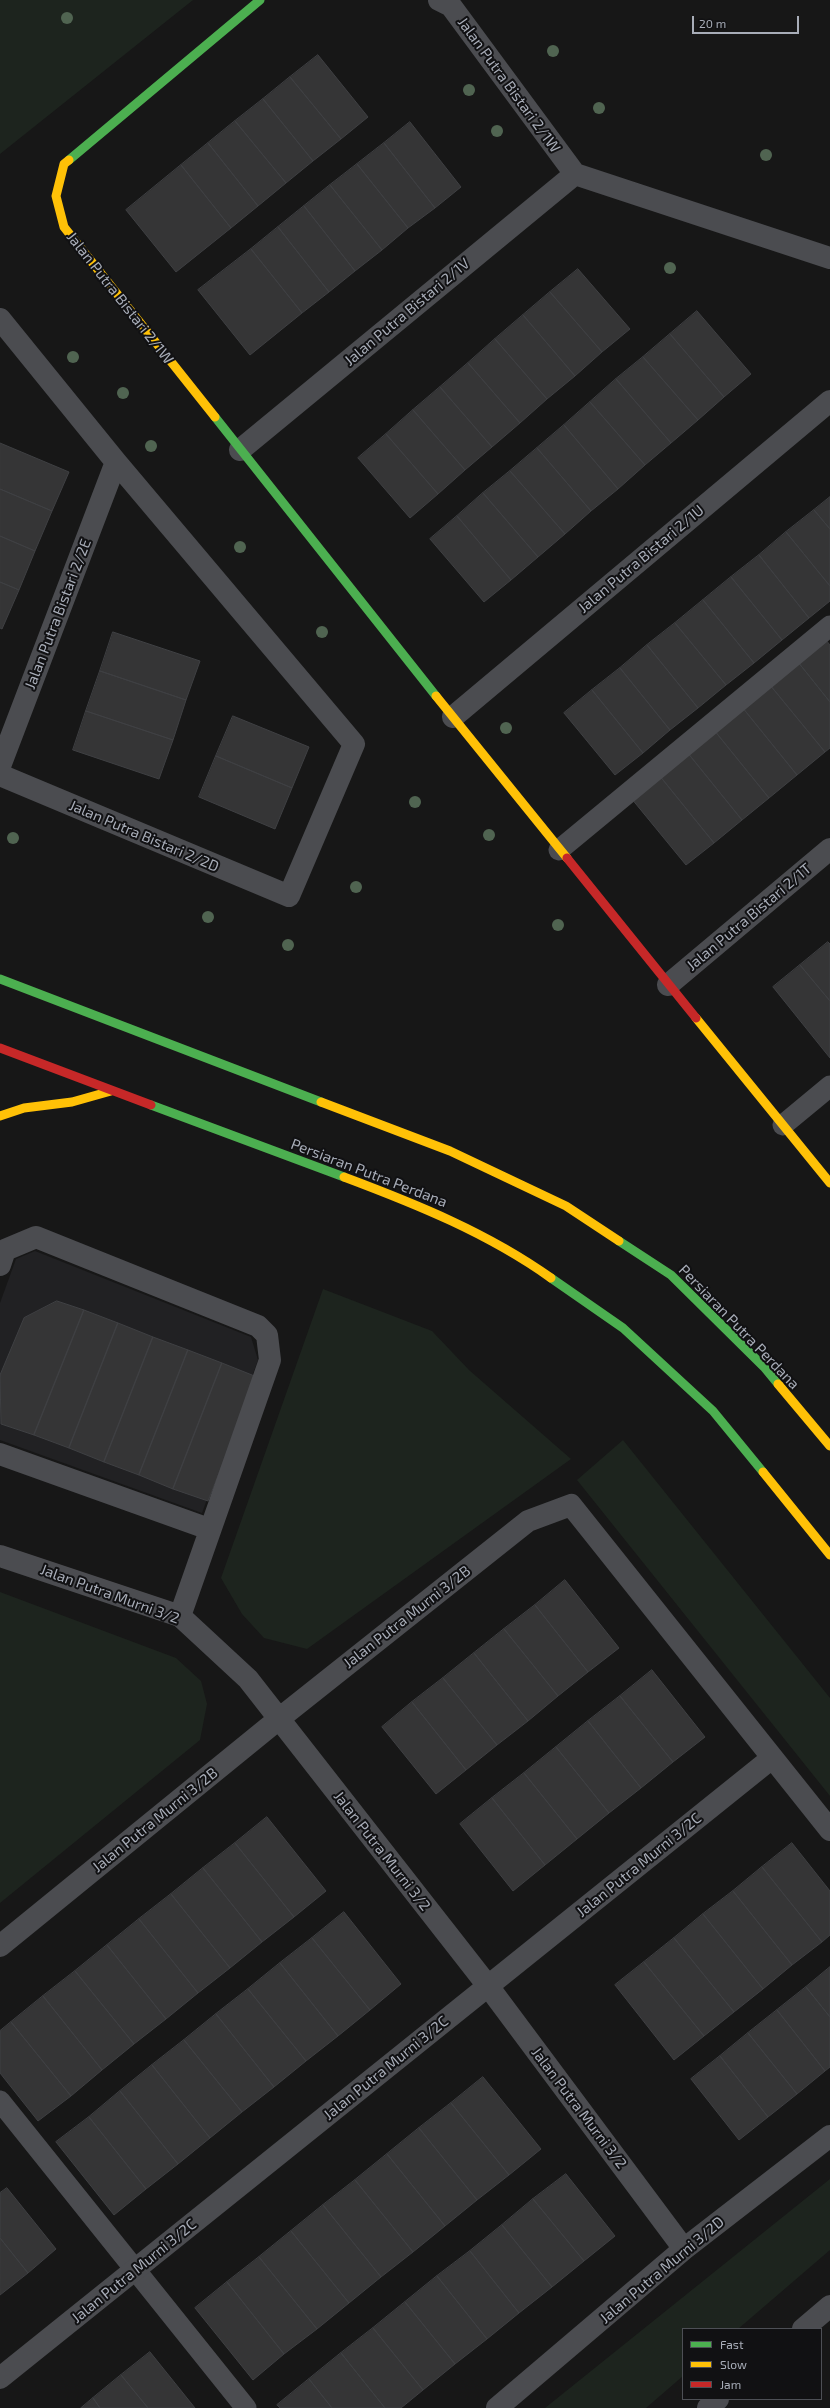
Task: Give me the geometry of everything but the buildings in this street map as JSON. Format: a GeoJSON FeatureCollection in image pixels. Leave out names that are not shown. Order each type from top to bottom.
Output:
{"type":"FeatureCollection","features":[{"type":"Feature","properties":{"kind":"main road","name":"Jalan Putra Bistari 2/1W"},"geometry":{"type":"LineString","coordinates":[[260,0],[64,164],[56,196],[64,228],[559,850],[830,1182]]}},
{"type":"Feature","properties":{"kind":"main road","name":"Persiaran Putra Perdana"},"geometry":{"type":"LineString","coordinates":[[0,979],[450,1151],[566,1206],[670,1275],[764,1367],[830,1446]]}},
{"type":"Feature","properties":{"kind":"main road","name":"Persiaran Putra Perdana"},"geometry":{"type":"LineString","coordinates":[[0,1048],[426,1208],[525,1259],[623,1328],[713,1411],[830,1555]]}},
{"type":"Feature","properties":{"kind":"main road"},"geometry":{"type":"LineString","coordinates":[[0,1116],[8,1112],[38,1105],[68,1103],[111,1090]]}},
{"type":"Feature","properties":{"kind":"street","name":"Jalan Putra Bistari 2/1W"},"geometry":{"type":"LineString","coordinates":[[439,0],[451,6],[575,174]]}},
{"type":"Feature","properties":{"kind":"street","name":"Jalan Putra Bistari 2/1V"},"geometry":{"type":"LineString","coordinates":[[240,450],[575,174]]}},
{"type":"Feature","properties":{"kind":"street"},"geometry":{"type":"LineString","coordinates":[[575,174],[830,258]]}},
{"type":"Feature","properties":{"kind":"street"},"geometry":{"type":"LineString","coordinates":[[0,319],[116,462]]}},
{"type":"Feature","properties":{"kind":"street","name":"Jalan Putra Bistari 2/1U"},"geometry":{"type":"LineString","coordinates":[[453,717],[830,401]]}},
{"type":"Feature","properties":{"kind":"street","name":"Jalan Putra Bistari 2/2D"},"geometry":{"type":"LineString","coordinates":[[0,775],[289,896],[354,744],[116,462]]}},
{"type":"Feature","properties":{"kind":"street","name":"Jalan Putra Bistari 2/2E"},"geometry":{"type":"LineString","coordinates":[[0,766],[116,462]]}},
{"type":"Feature","properties":{"kind":"street","name":"Jalan Putra Bistari 2/1T"},"geometry":{"type":"LineString","coordinates":[[668,985],[830,849]]}},
{"type":"Feature","properties":{"kind":"street"},"geometry":{"type":"LineString","coordinates":[[0,1264],[5,1250],[36,1237],[258,1326],[267,1335],[270,1360],[209,1528],[180,1616]]}},
{"type":"Feature","properties":{"kind":"street"},"geometry":{"type":"LineString","coordinates":[[0,1454],[209,1528]]}},
{"type":"Feature","properties":{"kind":"street","name":"Jalan Putra Murni 3/2B"},"geometry":{"type":"LineString","coordinates":[[0,1946],[280,1718],[528,1521],[571,1505],[772,1758]]}},
{"type":"Feature","properties":{"kind":"street","name":"Jalan Putra Murni 3/2"},"geometry":{"type":"LineString","coordinates":[[0,1556],[180,1616],[248,1679],[488,1986],[684,2249]]}},
{"type":"Feature","properties":{"kind":"street"},"geometry":{"type":"LineString","coordinates":[[772,1758],[830,1830]]}},
{"type":"Feature","properties":{"kind":"street","name":"Jalan Putra Murni 3/2C"},"geometry":{"type":"LineString","coordinates":[[0,2378],[772,1758]]}},
{"type":"Feature","properties":{"kind":"street","name":"Jalan Putra Murni 3/2D"},"geometry":{"type":"LineString","coordinates":[[497,2408],[684,2249],[830,2136]]}},
{"type":"Feature","properties":{"kind":"street"},"geometry":{"type":"LineString","coordinates":[[804,2328],[830,2306]]}},
{"type":"Feature","properties":{"kind":"street"},"geometry":{"type":"LineString","coordinates":[[708,2408],[717,2400]]}},
{"type":"Feature","properties":{"kind":"lane"},"geometry":{"type":"LineString","coordinates":[[559,850],[830,626]]}},
{"type":"Feature","properties":{"kind":"lane"},"geometry":{"type":"LineString","coordinates":[[783,1125],[830,1086]]}},
{"type":"Feature","properties":{"kind":"lane"},"geometry":{"type":"LineString","coordinates":[[0,2101],[246,2408]]}},
{"type":"Feature","properties":{"kind":"shaded area"},"geometry":{"type":"Polygon","coordinates":[[[0,0],[193,0],[0,154],[0,0]]]}},
{"type":"Feature","properties":{"kind":"shaded area"},"geometry":{"type":"Polygon","coordinates":[[[35,1251],[251,1337],[258,1360],[202,1513],[0,1440],[0,1303],[16,1259],[35,1251]]]}},
{"type":"Feature","properties":{"kind":"shaded area"},"geometry":{"type":"Polygon","coordinates":[[[323,1289],[432,1331],[469,1370],[571,1459],[307,1649],[264,1638],[242,1614],[221,1578],[323,1289]]]}},
{"type":"Feature","properties":{"kind":"shaded area"},"geometry":{"type":"Polygon","coordinates":[[[623,1440],[830,1698],[830,1796],[577,1480],[623,1440]]]}},
{"type":"Feature","properties":{"kind":"shaded area"},"geometry":{"type":"Polygon","coordinates":[[[0,1592],[176,1658],[201,1681],[207,1704],[200,1740],[0,1903],[0,1592]]]}},
{"type":"Feature","properties":{"kind":"shaded area"},"geometry":{"type":"Polygon","coordinates":[[[830,2179],[830,2250],[739,2328],[682,2328],[682,2377],[646,2408],[545,2408],[830,2179]]]}},
{"type":"Feature","properties":{"kind":"traffic: fast"},"geometry":{"type":"LineString","coordinates":[[69,160],[260,0]]}},
{"type":"Feature","properties":{"kind":"traffic: fast"},"geometry":{"type":"LineString","coordinates":[[215,417],[436,696]]}},
{"type":"Feature","properties":{"kind":"traffic: fast"},"geometry":{"type":"LineString","coordinates":[[0,979],[321,1102]]}},
{"type":"Feature","properties":{"kind":"traffic: fast"},"geometry":{"type":"LineString","coordinates":[[151,1105],[344,1177]]}},
{"type":"Feature","properties":{"kind":"traffic: fast"},"geometry":{"type":"LineString","coordinates":[[619,1241],[671,1275],[764,1367],[778,1384]]}},
{"type":"Feature","properties":{"kind":"traffic: fast"},"geometry":{"type":"LineString","coordinates":[[551,1278],[623,1328],[713,1411],[763,1472]]}},
{"type":"Feature","properties":{"kind":"traffic: slow"},"geometry":{"type":"LineString","coordinates":[[69,160],[64,164],[56,196],[64,227],[215,417]]}},
{"type":"Feature","properties":{"kind":"traffic: slow"},"geometry":{"type":"LineString","coordinates":[[436,696],[567,858]]}},
{"type":"Feature","properties":{"kind":"traffic: slow"},"geometry":{"type":"LineString","coordinates":[[696,1018],[830,1183]]}},
{"type":"Feature","properties":{"kind":"traffic: slow"},"geometry":{"type":"LineString","coordinates":[[0,1116],[24,1108],[72,1102],[111,1091]]}},
{"type":"Feature","properties":{"kind":"traffic: slow"},"geometry":{"type":"LineString","coordinates":[[321,1102],[450,1151],[566,1206],[619,1241]]}},
{"type":"Feature","properties":{"kind":"traffic: slow"},"geometry":{"type":"LineString","coordinates":[[344,1177],[425,1209],[477,1233],[527,1262],[551,1278]]}},
{"type":"Feature","properties":{"kind":"traffic: slow"},"geometry":{"type":"LineString","coordinates":[[778,1384],[830,1446]]}},
{"type":"Feature","properties":{"kind":"traffic: slow"},"geometry":{"type":"LineString","coordinates":[[763,1472],[830,1555]]}},
{"type":"Feature","properties":{"kind":"traffic: jam"},"geometry":{"type":"LineString","coordinates":[[567,858],[696,1018]]}},
{"type":"Feature","properties":{"kind":"traffic: jam"},"geometry":{"type":"LineString","coordinates":[[0,1048],[151,1105]]}}]}
